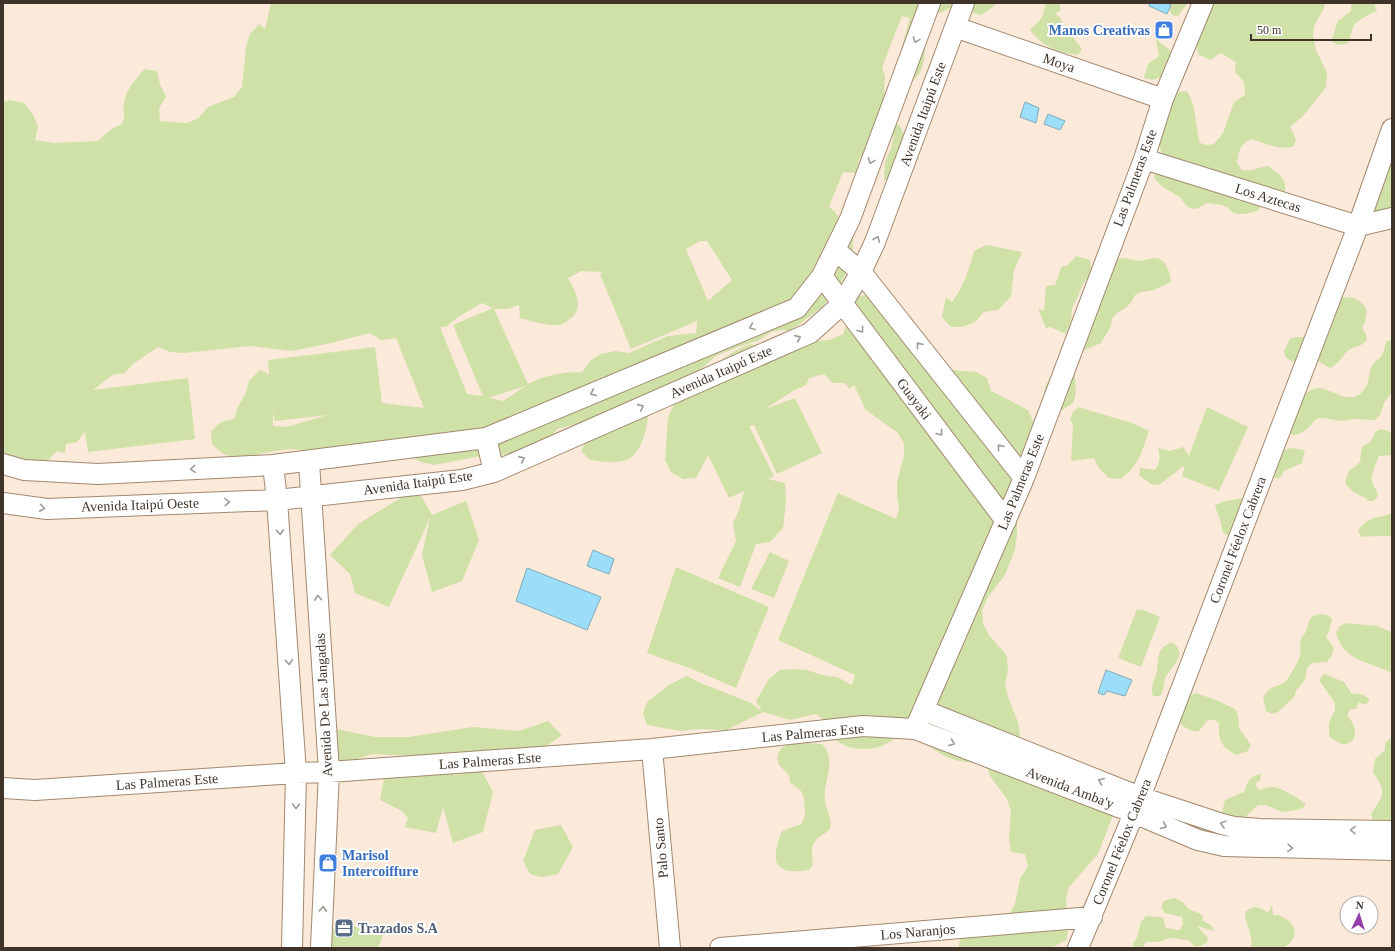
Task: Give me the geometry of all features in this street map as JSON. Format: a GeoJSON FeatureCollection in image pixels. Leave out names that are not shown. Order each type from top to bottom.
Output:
{"type":"FeatureCollection","features":[{"type":"Feature","properties":{"kind":"street","name":"Avenida Itaipú Este"},"geometry":{"type":"LineString","coordinates":[[273,465],[309,462],[486,438],[797,308],[822,276],[850,220],[930,3]]}},
{"type":"Feature","properties":{"kind":"street","name":"Avenida Itaipú Este"},"geometry":{"type":"LineString","coordinates":[[277,500],[462,480],[494,472],[810,333],[842,304],[861,272],[875,242],[964,3]]}},
{"type":"Feature","properties":{"kind":"street","name":"Las Palmeras Este"},"geometry":{"type":"LineString","coordinates":[[3,788],[35,790],[329,772],[652,749],[863,726],[915,729],[1024,478],[1144,159],[1163,99],[1203,3]]}},
{"type":"Feature","properties":{"kind":"street","name":"Moya"},"geometry":{"type":"LineString","coordinates":[[955,26],[1163,99]]}},
{"type":"Feature","properties":{"kind":"street","name":"Coronel Féelox Cabrera"},"geometry":{"type":"LineString","coordinates":[[1078,948],[1092,918],[1137,805],[1358,226],[1392,129]]}},
{"type":"Feature","properties":{"kind":"street","name":"Los Aztecas"},"geometry":{"type":"LineString","coordinates":[[1144,159],[1358,226]]}},
{"type":"Feature","properties":{"kind":"street"},"geometry":{"type":"LineString","coordinates":[[1358,226],[1392,218]]}},
{"type":"Feature","properties":{"kind":"street"},"geometry":{"type":"LineString","coordinates":[[835,250],[861,272],[1024,478]]}},
{"type":"Feature","properties":{"kind":"street","name":"Guayaki"},"geometry":{"type":"LineString","coordinates":[[822,276],[1006,521]]}},
{"type":"Feature","properties":{"kind":"street"},"geometry":{"type":"LineString","coordinates":[[486,438],[494,472]]}},
{"type":"Feature","properties":{"kind":"street","name":"Avenida De Las Jangadas"},"geometry":{"type":"LineString","coordinates":[[309,462],[329,772],[321,948]]}},
{"type":"Feature","properties":{"kind":"street"},"geometry":{"type":"LineString","coordinates":[[3,464],[24,470],[98,474],[273,465],[277,500],[296,773],[292,948]]}},
{"type":"Feature","properties":{"kind":"street","name":"Avenida Itaipú Oeste"},"geometry":{"type":"LineString","coordinates":[[3,503],[47,509],[277,500]]}},
{"type":"Feature","properties":{"kind":"street","name":"Avenida Amba'y"},"geometry":{"type":"LineString","coordinates":[[924,710],[1137,805],[1198,840],[1224,846],[1392,850]]}},
{"type":"Feature","properties":{"kind":"street","name":"Avenida Amba'y"},"geometry":{"type":"LineString","coordinates":[[915,729],[1137,805],[1234,827],[1260,829],[1392,831]]}},
{"type":"Feature","properties":{"kind":"street","name":"Palo Santo"},"geometry":{"type":"LineString","coordinates":[[652,749],[670,948]]}},
{"type":"Feature","properties":{"kind":"street","name":"Los Naranjos"},"geometry":{"type":"LineString","coordinates":[[720,948],[1092,918]]}},
{"type":"Feature","properties":{"kind":"green space"},"geometry":{"type":"Polygon","coordinates":[[[271,3],[955,3],[948,9],[935,14],[923,34],[925,47],[924,60],[920,73],[911,83],[890,117],[900,126],[906,139],[896,173],[884,181],[885,162],[894,136],[882,141],[862,161],[861,157],[856,173],[843,172],[829,207],[853,235],[853,248],[846,273],[839,287],[822,307],[797,326],[788,331],[781,330],[771,332],[760,340],[716,356],[691,378],[650,408],[642,442],[638,450],[625,460],[609,462],[590,460],[581,451],[587,439],[579,424],[557,429],[548,440],[512,455],[486,455],[434,465],[421,462],[409,456],[289,449],[263,453],[249,458],[234,458],[222,453],[212,444],[211,431],[221,422],[234,419],[238,407],[245,395],[249,381],[260,370],[269,374],[268,360],[375,347],[382,403],[424,408],[396,338],[381,340],[370,333],[292,351],[250,346],[184,353],[170,352],[158,347],[134,363],[125,373],[112,375],[93,390],[188,378],[195,439],[88,452],[85,432],[77,442],[66,444],[65,453],[57,451],[46,463],[3,472],[3,102],[10,100],[24,103],[33,114],[38,127],[35,140],[54,143],[98,141],[110,130],[122,124],[124,117],[124,103],[127,93],[144,69],[157,71],[160,84],[166,97],[159,108],[160,121],[187,123],[199,118],[208,107],[234,97],[242,87],[246,47],[250,34],[259,24],[265,29],[271,3]],[[902,16],[882,67],[885,76],[884,95],[901,64],[901,50],[910,18],[902,16]],[[700,241],[686,249],[708,301],[732,280],[707,241],[700,241]],[[581,271],[568,278],[578,301],[578,306],[573,317],[561,325],[544,324],[520,318],[519,305],[507,309],[494,309],[528,384],[541,378],[554,375],[582,372],[590,361],[601,354],[615,351],[629,353],[668,336],[696,333],[697,321],[631,349],[600,274],[603,272],[581,271]],[[482,303],[458,317],[446,327],[440,327],[467,394],[483,396],[453,325],[493,308],[482,303]],[[526,386],[490,397],[503,401],[526,386]],[[273,412],[273,426],[287,427],[327,415],[275,421],[273,412]]]}},
{"type":"Feature","properties":{"kind":"green space"},"geometry":{"type":"Polygon","coordinates":[[[964,3],[996,3],[992,8],[981,15],[975,14],[964,3]]]}},
{"type":"Feature","properties":{"kind":"green space"},"geometry":{"type":"Polygon","coordinates":[[[1046,3],[1059,3],[1061,10],[1055,14],[1060,17],[1063,24],[1082,49],[1078,55],[1051,48],[1035,36],[1030,30],[1041,18],[1046,3]]]}},
{"type":"Feature","properties":{"kind":"green space"},"geometry":{"type":"Polygon","coordinates":[[[1168,3],[1188,3],[1178,16],[1172,15],[1168,3]]]}},
{"type":"Feature","properties":{"kind":"green space"},"geometry":{"type":"Polygon","coordinates":[[[1202,3],[1324,3],[1325,5],[1314,26],[1313,36],[1316,50],[1327,73],[1326,87],[1304,115],[1290,127],[1296,139],[1294,146],[1283,148],[1251,139],[1241,147],[1238,160],[1236,161],[1242,170],[1268,166],[1282,178],[1285,185],[1284,195],[1261,206],[1257,211],[1245,214],[1232,212],[1227,207],[1221,205],[1207,203],[1196,209],[1189,208],[1180,197],[1163,187],[1154,178],[1162,153],[1157,141],[1174,97],[1179,92],[1187,91],[1194,108],[1200,143],[1207,145],[1214,144],[1223,133],[1234,102],[1245,95],[1244,82],[1235,72],[1236,62],[1220,53],[1211,60],[1199,55],[1197,49],[1197,36],[1202,3]]]}},
{"type":"Feature","properties":{"kind":"green space"},"geometry":{"type":"Polygon","coordinates":[[[1351,3],[1374,3],[1377,12],[1371,13],[1355,24],[1348,43],[1343,45],[1337,44],[1331,41],[1338,21],[1351,11],[1351,3]]]}},
{"type":"Feature","properties":{"kind":"green space"},"geometry":{"type":"Polygon","coordinates":[[[1156,39],[1174,54],[1165,76],[1152,80],[1144,78],[1148,64],[1159,56],[1156,39]]]}},
{"type":"Feature","properties":{"kind":"green space"},"geometry":{"type":"Polygon","coordinates":[[[1392,142],[1392,217],[1362,216],[1392,142]]]}},
{"type":"Feature","properties":{"kind":"green space"},"geometry":{"type":"Polygon","coordinates":[[[986,245],[1022,252],[1014,270],[1011,296],[998,310],[984,312],[975,322],[963,327],[951,327],[942,317],[946,297],[952,302],[966,278],[974,251],[986,245]]]}},
{"type":"Feature","properties":{"kind":"green space"},"geometry":{"type":"Polygon","coordinates":[[[1076,256],[1090,260],[1092,273],[1083,284],[1072,308],[1071,321],[1066,334],[1050,327],[1046,328],[1038,308],[1044,311],[1046,286],[1055,285],[1062,266],[1067,266],[1076,256]]]}},
{"type":"Feature","properties":{"kind":"green space"},"geometry":{"type":"Polygon","coordinates":[[[1125,258],[1138,261],[1154,258],[1162,260],[1167,266],[1171,282],[1154,290],[1141,292],[1135,295],[1127,307],[1116,314],[1112,319],[1111,326],[1101,343],[1082,351],[1078,357],[1074,369],[1076,390],[1073,403],[1056,414],[1043,407],[1045,387],[1112,263],[1118,259],[1125,258]]]}},
{"type":"Feature","properties":{"kind":"green space"},"geometry":{"type":"Polygon","coordinates":[[[871,295],[949,370],[976,372],[987,378],[991,391],[1028,410],[1034,423],[1036,437],[1017,510],[1017,536],[1015,550],[1005,575],[988,597],[982,610],[983,623],[989,635],[1007,656],[1008,670],[1005,684],[1008,697],[1018,722],[1020,735],[1017,742],[1115,804],[1112,818],[1098,854],[1069,887],[1066,899],[1068,927],[1067,940],[1051,948],[958,948],[961,936],[1008,916],[1015,904],[1020,879],[1028,866],[1025,854],[1011,852],[1009,838],[1011,812],[1007,799],[990,776],[986,763],[964,762],[946,757],[920,739],[911,735],[901,736],[876,748],[860,749],[849,747],[837,741],[828,724],[816,714],[790,720],[763,712],[727,730],[700,729],[681,731],[647,725],[643,713],[647,702],[669,685],[687,676],[751,703],[762,711],[756,701],[769,679],[780,670],[807,670],[822,675],[837,677],[852,685],[855,675],[778,640],[838,493],[896,519],[899,509],[897,483],[904,457],[904,444],[898,433],[866,410],[854,385],[849,389],[845,383],[833,383],[824,374],[809,378],[806,385],[793,391],[765,409],[795,398],[822,453],[777,474],[754,425],[749,426],[774,476],[768,479],[785,483],[786,502],[783,528],[770,542],[756,544],[740,587],[718,578],[736,541],[733,523],[739,510],[744,491],[729,498],[708,455],[696,478],[683,479],[671,472],[665,460],[668,418],[673,406],[681,396],[712,366],[735,351],[748,345],[830,340],[843,334],[848,321],[849,308],[857,296],[871,295]]]}},
{"type":"Feature","properties":{"kind":"green space"},"geometry":{"type":"Polygon","coordinates":[[[1344,297],[1358,300],[1367,310],[1365,322],[1362,328],[1366,334],[1367,340],[1349,350],[1339,362],[1330,368],[1318,361],[1298,364],[1286,358],[1284,351],[1290,339],[1296,337],[1310,337],[1337,300],[1344,297]]]}},
{"type":"Feature","properties":{"kind":"green space"},"geometry":{"type":"Polygon","coordinates":[[[1392,340],[1392,392],[1384,403],[1380,415],[1375,420],[1354,419],[1342,421],[1322,418],[1316,419],[1301,433],[1294,435],[1287,433],[1299,397],[1311,390],[1319,388],[1347,397],[1359,395],[1366,387],[1371,367],[1382,355],[1387,341],[1392,340]]]}},
{"type":"Feature","properties":{"kind":"green space"},"geometry":{"type":"Polygon","coordinates":[[[1078,407],[1132,423],[1149,431],[1139,458],[1127,474],[1121,479],[1109,478],[1098,467],[1094,458],[1071,461],[1073,425],[1070,419],[1073,412],[1078,407]]]}},
{"type":"Feature","properties":{"kind":"green space"},"geometry":{"type":"Polygon","coordinates":[[[1207,407],[1248,427],[1219,491],[1182,476],[1185,465],[1159,485],[1151,484],[1139,475],[1140,468],[1155,470],[1160,459],[1158,448],[1170,451],[1183,447],[1189,456],[1207,407]]]}},
{"type":"Feature","properties":{"kind":"green space"},"geometry":{"type":"Polygon","coordinates":[[[1381,429],[1392,434],[1392,455],[1379,456],[1372,479],[1378,496],[1373,501],[1367,501],[1367,499],[1352,491],[1345,483],[1350,470],[1360,461],[1362,447],[1370,441],[1375,432],[1381,429]]]}},
{"type":"Feature","properties":{"kind":"green space"},"geometry":{"type":"Polygon","coordinates":[[[1291,448],[1305,450],[1302,463],[1284,471],[1280,478],[1267,478],[1278,452],[1291,448]]]}},
{"type":"Feature","properties":{"kind":"green space"},"geometry":{"type":"Polygon","coordinates":[[[417,488],[432,515],[466,501],[479,540],[462,581],[432,592],[422,555],[430,518],[389,607],[355,593],[350,574],[330,555],[358,524],[417,488]]]}},
{"type":"Feature","properties":{"kind":"green space"},"geometry":{"type":"Polygon","coordinates":[[[1245,497],[1232,539],[1222,531],[1215,505],[1245,497]]]}},
{"type":"Feature","properties":{"kind":"green space"},"geometry":{"type":"Polygon","coordinates":[[[1392,513],[1392,536],[1362,537],[1358,531],[1366,522],[1392,513]]]}},
{"type":"Feature","properties":{"kind":"green space"},"geometry":{"type":"Polygon","coordinates":[[[770,552],[789,561],[774,598],[751,589],[770,552]]]}},
{"type":"Feature","properties":{"kind":"green space"},"geometry":{"type":"Polygon","coordinates":[[[676,567],[769,607],[736,688],[692,669],[647,653],[676,567]]]}},
{"type":"Feature","properties":{"kind":"green space"},"geometry":{"type":"Polygon","coordinates":[[[1137,609],[1160,617],[1141,667],[1118,658],[1137,609]]]}},
{"type":"Feature","properties":{"kind":"green space"},"geometry":{"type":"Polygon","coordinates":[[[1320,614],[1327,615],[1332,619],[1329,632],[1326,637],[1334,648],[1331,657],[1327,662],[1312,663],[1307,668],[1305,680],[1296,691],[1294,697],[1278,712],[1272,714],[1266,711],[1263,698],[1270,689],[1285,682],[1289,677],[1300,656],[1301,639],[1306,632],[1310,620],[1313,616],[1320,614]]]}},
{"type":"Feature","properties":{"kind":"green space"},"geometry":{"type":"Polygon","coordinates":[[[1346,623],[1377,626],[1392,632],[1392,673],[1358,659],[1344,649],[1339,642],[1336,632],[1340,626],[1346,623]]]}},
{"type":"Feature","properties":{"kind":"green space"},"geometry":{"type":"Polygon","coordinates":[[[1172,642],[1179,650],[1178,659],[1165,678],[1163,690],[1160,696],[1153,696],[1152,685],[1157,671],[1159,654],[1163,648],[1172,642]]]}},
{"type":"Feature","properties":{"kind":"green space"},"geometry":{"type":"Polygon","coordinates":[[[1324,674],[1344,682],[1352,694],[1362,694],[1370,700],[1365,705],[1359,702],[1356,709],[1351,709],[1347,715],[1355,730],[1355,736],[1348,744],[1342,744],[1329,736],[1329,723],[1335,710],[1335,703],[1319,680],[1324,674]]]}},
{"type":"Feature","properties":{"kind":"green space"},"geometry":{"type":"Polygon","coordinates":[[[1196,693],[1235,709],[1238,715],[1239,728],[1251,745],[1248,751],[1236,755],[1227,749],[1220,738],[1219,723],[1214,720],[1208,720],[1199,731],[1187,729],[1177,721],[1189,696],[1196,693]]]}},
{"type":"Feature","properties":{"kind":"green space"},"geometry":{"type":"Polygon","coordinates":[[[548,721],[562,735],[537,753],[501,760],[372,754],[341,765],[331,728],[375,737],[409,737],[473,727],[519,731],[548,721]]]}},
{"type":"Feature","properties":{"kind":"green space"},"geometry":{"type":"Polygon","coordinates":[[[1392,737],[1392,824],[1373,821],[1371,814],[1379,802],[1382,793],[1382,789],[1373,772],[1375,759],[1385,750],[1385,743],[1392,737]]]}},
{"type":"Feature","properties":{"kind":"green space"},"geometry":{"type":"Polygon","coordinates":[[[789,744],[822,744],[827,750],[829,764],[825,802],[830,817],[831,826],[828,831],[815,841],[813,845],[813,865],[809,870],[788,871],[781,868],[778,864],[776,851],[782,831],[801,824],[805,812],[804,798],[801,791],[790,782],[789,775],[779,765],[777,758],[783,747],[789,744]]]}},
{"type":"Feature","properties":{"kind":"green space"},"geometry":{"type":"Polygon","coordinates":[[[481,770],[493,792],[483,832],[453,843],[443,807],[436,833],[405,827],[408,818],[402,811],[380,800],[384,778],[403,775],[449,772],[455,775],[481,770]]]}},
{"type":"Feature","properties":{"kind":"green space"},"geometry":{"type":"Polygon","coordinates":[[[1261,774],[1260,780],[1255,784],[1259,790],[1275,787],[1289,793],[1306,804],[1303,808],[1283,812],[1265,805],[1258,805],[1243,819],[1230,842],[1177,824],[1173,818],[1222,813],[1225,800],[1244,792],[1252,777],[1261,774]]]}},
{"type":"Feature","properties":{"kind":"green space"},"geometry":{"type":"Polygon","coordinates":[[[561,825],[573,847],[558,874],[541,877],[530,874],[523,861],[535,830],[561,825]]]}},
{"type":"Feature","properties":{"kind":"green space"},"geometry":{"type":"Polygon","coordinates":[[[1174,898],[1182,902],[1190,910],[1202,915],[1202,920],[1211,925],[1214,931],[1197,926],[1208,938],[1207,942],[1201,946],[1194,946],[1190,941],[1169,938],[1159,942],[1147,942],[1144,944],[1144,948],[1134,948],[1133,943],[1137,938],[1141,922],[1146,916],[1163,918],[1166,929],[1169,928],[1180,930],[1183,924],[1182,917],[1165,913],[1161,907],[1164,901],[1174,898]]]}},
{"type":"Feature","properties":{"kind":"green space"},"geometry":{"type":"Polygon","coordinates":[[[1272,905],[1273,915],[1278,915],[1288,920],[1292,924],[1295,932],[1294,937],[1288,945],[1279,949],[1251,948],[1252,944],[1245,912],[1251,908],[1257,907],[1268,913],[1272,905]]]}},
{"type":"Feature","properties":{"kind":"green space"},"geometry":{"type":"Polygon","coordinates":[[[380,925],[386,928],[378,948],[324,948],[322,932],[334,928],[380,925]]]}},
{"type":"Feature","properties":{"kind":"water"},"geometry":{"type":"Polygon","coordinates":[[[1150,3],[1168,3],[1171,5],[1167,14],[1149,6],[1150,3]]]}},
{"type":"Feature","properties":{"kind":"water"},"geometry":{"type":"Polygon","coordinates":[[[1025,102],[1039,108],[1036,123],[1020,117],[1025,102]]]}},
{"type":"Feature","properties":{"kind":"water"},"geometry":{"type":"Polygon","coordinates":[[[1048,114],[1065,121],[1060,130],[1044,124],[1048,114]]]}},
{"type":"Feature","properties":{"kind":"water"},"geometry":{"type":"Polygon","coordinates":[[[593,550],[614,559],[609,574],[587,566],[593,550]]]}},
{"type":"Feature","properties":{"kind":"water"},"geometry":{"type":"Polygon","coordinates":[[[527,568],[601,597],[587,630],[516,601],[527,568]]]}},
{"type":"Feature","properties":{"kind":"water"},"geometry":{"type":"Polygon","coordinates":[[[1106,670],[1132,680],[1125,696],[1107,691],[1104,695],[1098,693],[1106,670]]]}},
{"type":"Feature","properties":{"kind":"place","name":"Manos Creativas"},"geometry":{"type":"Point","coordinates":[1164,30]}},
{"type":"Feature","properties":{"kind":"place","name":"Marisol Intercoiffure"},"geometry":{"type":"Point","coordinates":[328,863]}},
{"type":"Feature","properties":{"kind":"place","name":"Trazados S.A"},"geometry":{"type":"Point","coordinates":[344,928]}}]}
